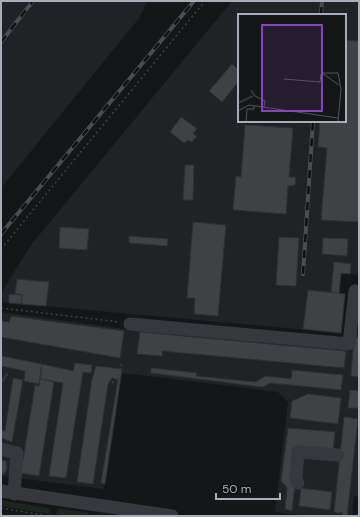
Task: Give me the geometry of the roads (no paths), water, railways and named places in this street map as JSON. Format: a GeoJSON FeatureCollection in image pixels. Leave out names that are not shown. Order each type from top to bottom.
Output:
{"type":"FeatureCollection","features":[{"type":"Feature","properties":{"kind":"street"},"geometry":{"type":"LineString","coordinates":[[130,324],[349,344],[358,291]]}},
{"type":"Feature","properties":{"kind":"street"},"geometry":{"type":"LineString","coordinates":[[1,449],[18,453],[7,492],[172,516]]}},
{"type":"Feature","properties":{"kind":"street"},"geometry":{"type":"LineString","coordinates":[[298,483],[296,479],[298,452],[338,455]]}},
{"type":"Feature","properties":{"kind":"waterway"},"geometry":{"type":"LineString","coordinates":[[1,383],[7,374]]}},
{"type":"Feature","properties":{"kind":"railway"},"geometry":{"type":"LineString","coordinates":[[1,42],[33,1]]}},
{"type":"Feature","properties":{"kind":"railway"},"geometry":{"type":"LineString","coordinates":[[1,234],[194,1]]}},
{"type":"Feature","properties":{"kind":"railway"},"geometry":{"type":"LineString","coordinates":[[321,14],[322,1]]}},
{"type":"Feature","properties":{"kind":"railway"},"geometry":{"type":"LineString","coordinates":[[303,274],[313,122]]}}]}
